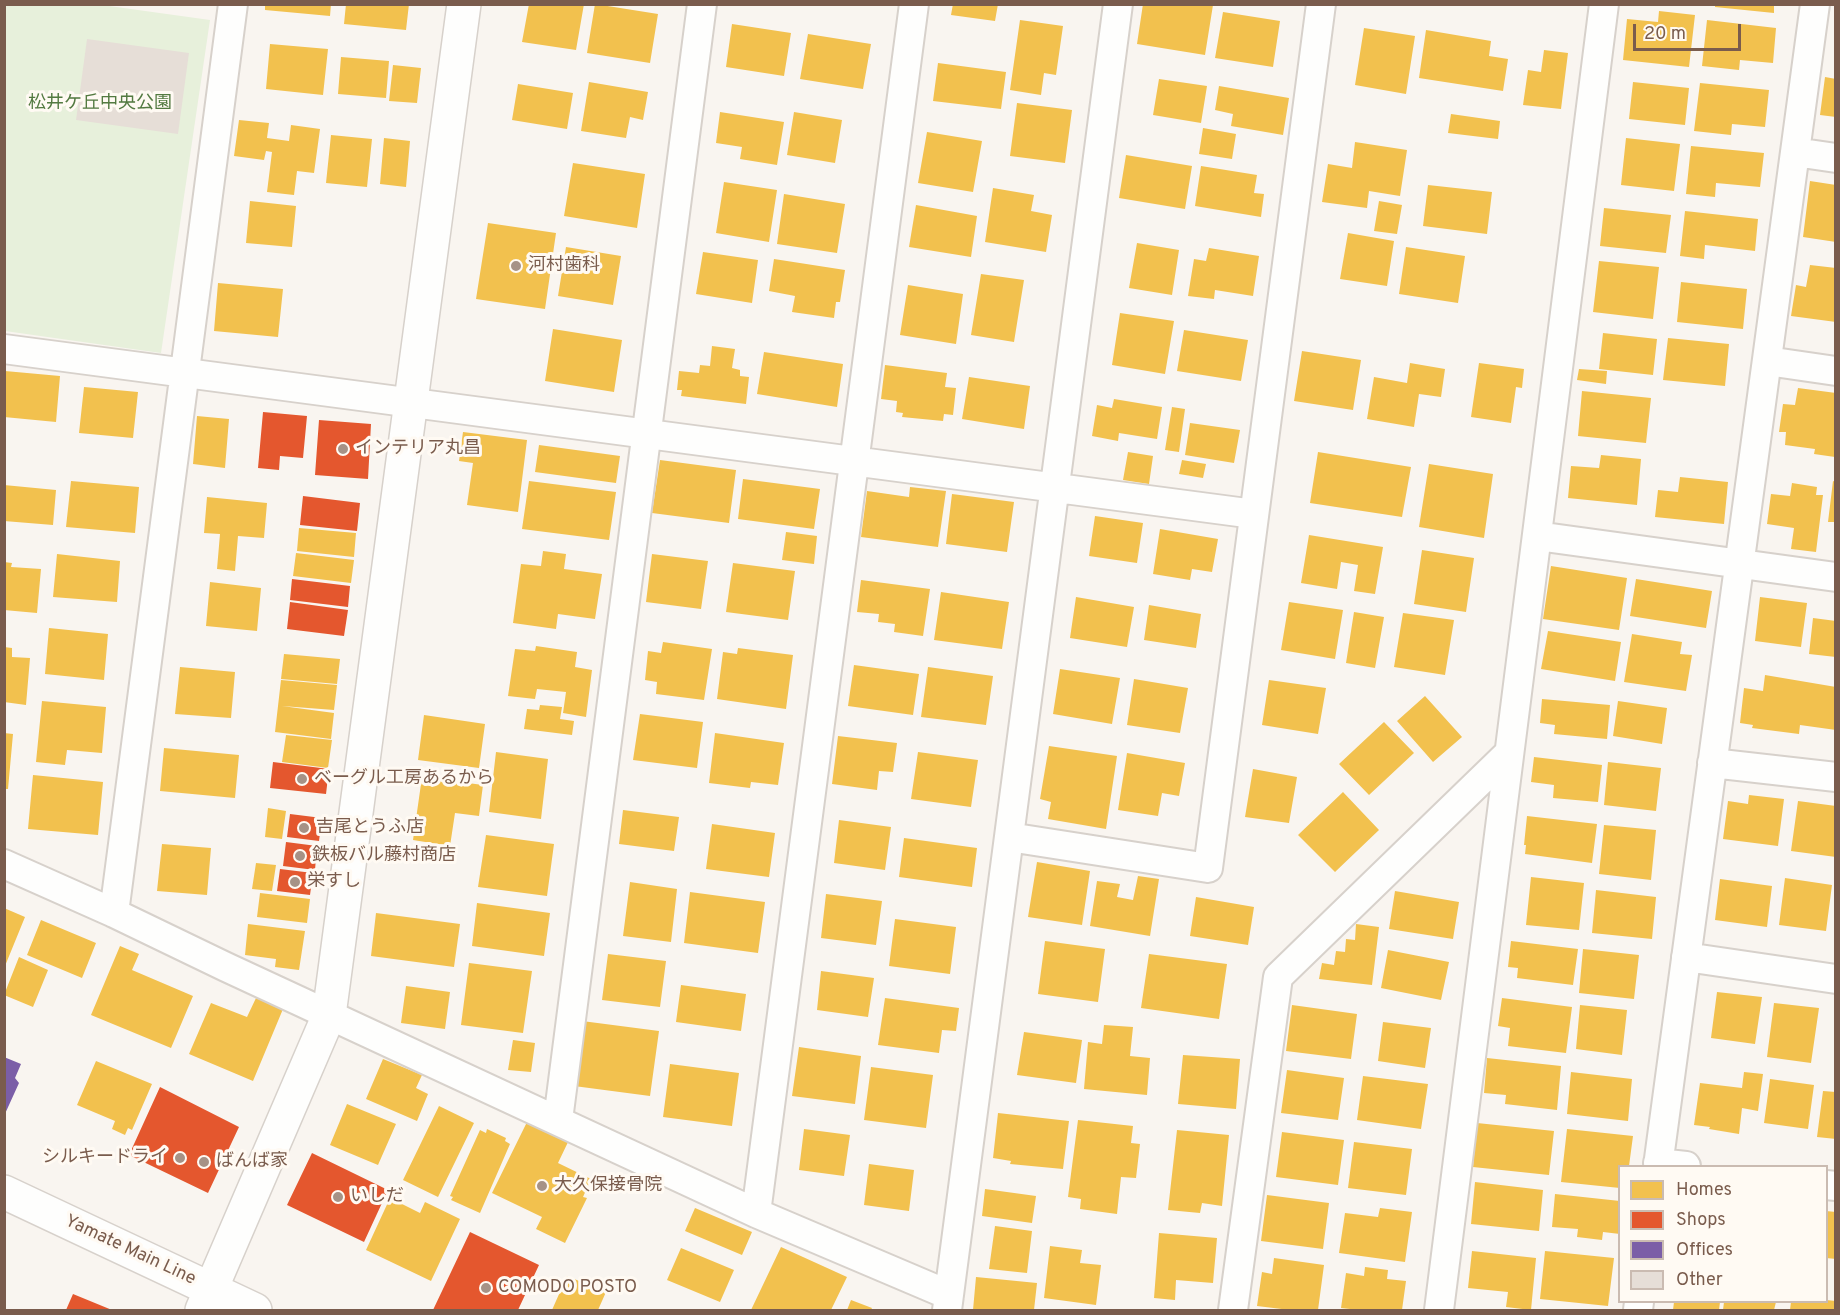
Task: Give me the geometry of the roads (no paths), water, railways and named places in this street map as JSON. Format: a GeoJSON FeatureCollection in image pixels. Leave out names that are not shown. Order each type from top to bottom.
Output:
{"type":"FeatureCollection","features":[{"type":"Feature","properties":{"kind":"street"},"geometry":{"type":"LineString","coordinates":[[114,913],[233,4]]}},
{"type":"Feature","properties":{"kind":"street"},"geometry":{"type":"LineString","coordinates":[[207,1300],[329,1015],[464,4]]}},
{"type":"Feature","properties":{"kind":"street"},"geometry":{"type":"LineString","coordinates":[[558,1120],[702,4]]}},
{"type":"Feature","properties":{"kind":"street"},"geometry":{"type":"LineString","coordinates":[[756,1213],[914,4]]}},
{"type":"Feature","properties":{"kind":"street"},"geometry":{"type":"LineString","coordinates":[[4,864],[114,913],[948,1303],[1118,4]]}},
{"type":"Feature","properties":{"kind":"street"},"geometry":{"type":"LineString","coordinates":[[1009,837],[1208,868],[1321,4]]}},
{"type":"Feature","properties":{"kind":"street"},"geometry":{"type":"LineString","coordinates":[[1439,1311],[1604,4]]}},
{"type":"Feature","properties":{"kind":"street"},"geometry":{"type":"LineString","coordinates":[[1667,1165],[1686,957],[1815,4]]}},
{"type":"Feature","properties":{"kind":"street"},"geometry":{"type":"LineString","coordinates":[[1795,152],[1836,158]]}},
{"type":"Feature","properties":{"kind":"street"},"geometry":{"type":"LineString","coordinates":[[4,349],[1254,514]]}},
{"type":"Feature","properties":{"kind":"street"},"geometry":{"type":"LineString","coordinates":[[1767,362],[1836,371]]}},
{"type":"Feature","properties":{"kind":"street"},"geometry":{"type":"LineString","coordinates":[[1537,536],[1836,577]]}},
{"type":"Feature","properties":{"kind":"street"},"geometry":{"type":"LineString","coordinates":[[1233,1311],[1278,976],[1509,753]]}},
{"type":"Feature","properties":{"kind":"street"},"geometry":{"type":"LineString","coordinates":[[1713,763],[1836,777]]}},
{"type":"Feature","properties":{"kind":"street"},"geometry":{"type":"LineString","coordinates":[[1686,957],[1836,979]]}},
{"type":"Feature","properties":{"kind":"street","name":"Yamate Main Line"},"geometry":{"type":"LineString","coordinates":[[4,1192],[207,1300],[255,1311]]}},
{"type":"Feature","properties":{"kind":"place","name":"河村歯科"},"geometry":{"type":"Point","coordinates":[516,266]}},
{"type":"Feature","properties":{"kind":"place","name":"インテリア丸昌"},"geometry":{"type":"Point","coordinates":[343,449]}},
{"type":"Feature","properties":{"kind":"place","name":"ベーグル工房あるから"},"geometry":{"type":"Point","coordinates":[302,779]}},
{"type":"Feature","properties":{"kind":"place","name":"吉尾とうふ店"},"geometry":{"type":"Point","coordinates":[304,828]}},
{"type":"Feature","properties":{"kind":"place","name":"鉄板バル藤村商店"},"geometry":{"type":"Point","coordinates":[300,856]}},
{"type":"Feature","properties":{"kind":"place","name":"栄すし"},"geometry":{"type":"Point","coordinates":[295,882]}},
{"type":"Feature","properties":{"kind":"place","name":"シルキードライ"},"geometry":{"type":"Point","coordinates":[180,1158]}},
{"type":"Feature","properties":{"kind":"place","name":"ばんば家"},"geometry":{"type":"Point","coordinates":[204,1162]}},
{"type":"Feature","properties":{"kind":"place","name":"大久保接骨院"},"geometry":{"type":"Point","coordinates":[542,1186]}},
{"type":"Feature","properties":{"kind":"place","name":"いしだ"},"geometry":{"type":"Point","coordinates":[338,1197]}},
{"type":"Feature","properties":{"kind":"place","name":"COMODO POSTO"},"geometry":{"type":"Point","coordinates":[486,1288]}},
{"type":"Feature","properties":{"kind":"park label","name":"松井ケ丘中央公園"},"geometry":{"type":"Point","coordinates":[100,104]}}]}
